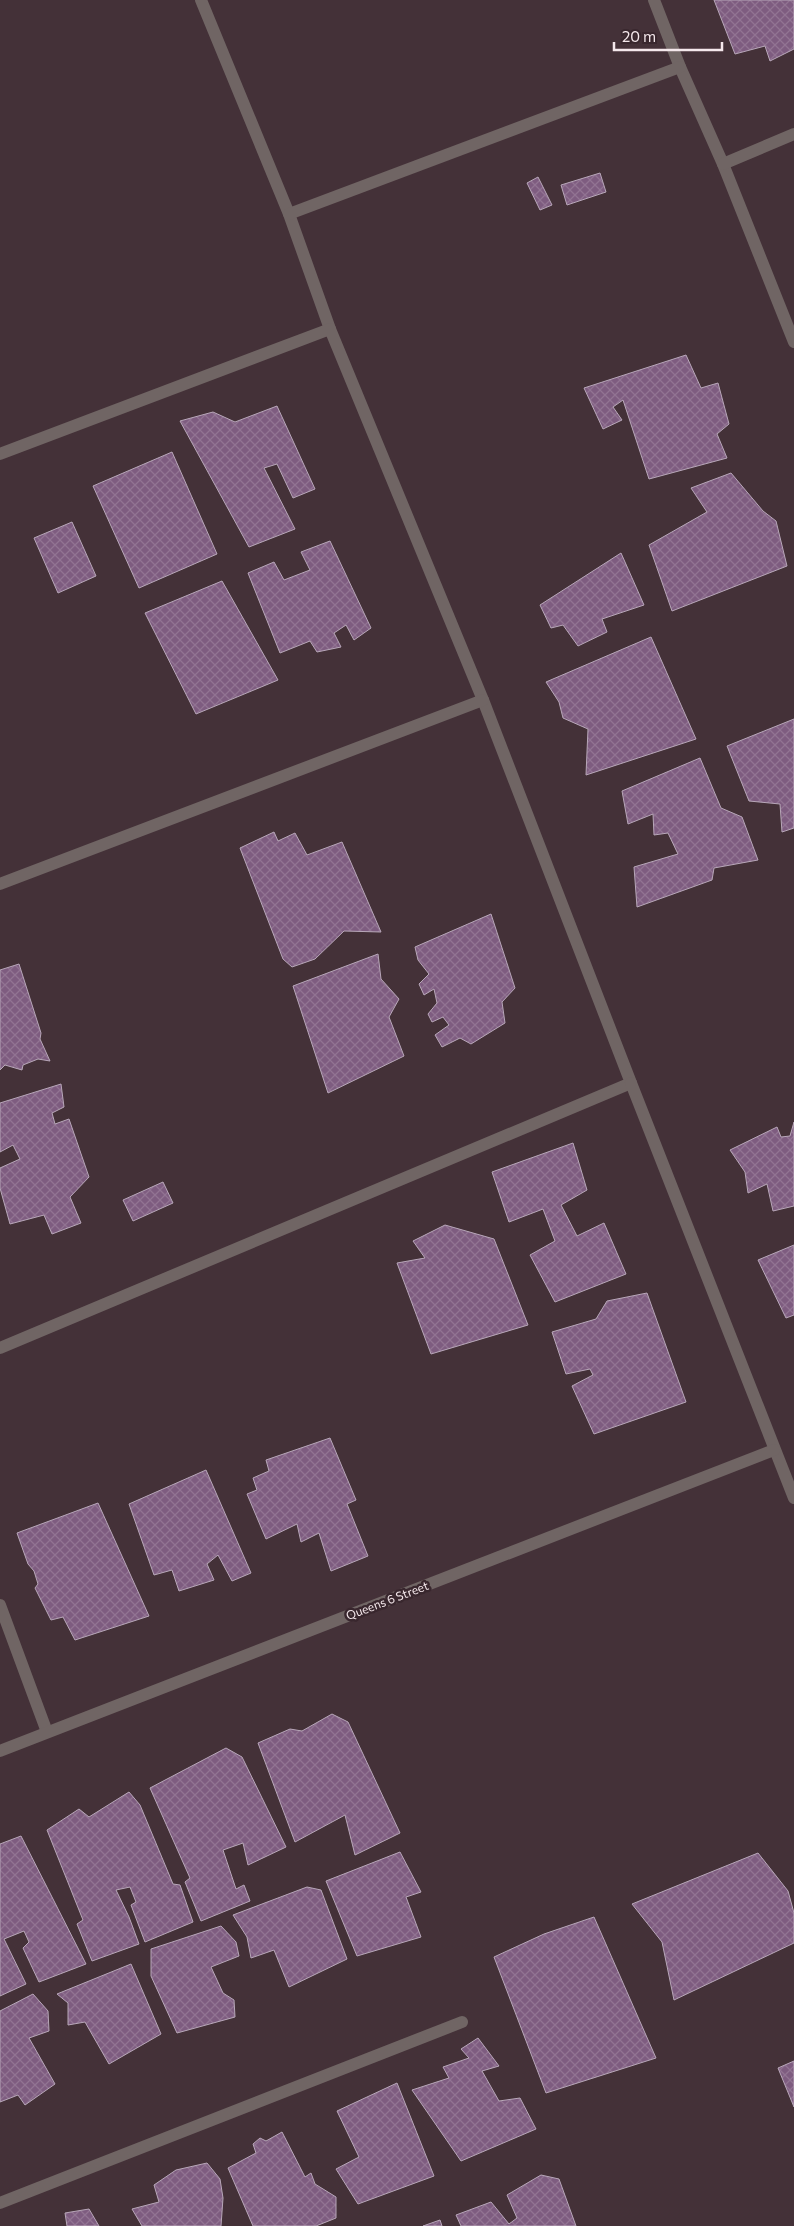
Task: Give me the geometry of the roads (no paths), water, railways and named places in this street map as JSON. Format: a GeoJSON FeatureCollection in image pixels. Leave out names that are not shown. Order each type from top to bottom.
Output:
{"type":"FeatureCollection","features":[{"type":"Feature","properties":{"kind":"street"},"geometry":{"type":"LineString","coordinates":[[202,0],[289,214],[330,329],[483,700],[794,1498]]}},
{"type":"Feature","properties":{"kind":"street"},"geometry":{"type":"LineString","coordinates":[[654,0],[680,67],[723,164],[794,342]]}},
{"type":"Feature","properties":{"kind":"street"},"geometry":{"type":"LineString","coordinates":[[289,214],[680,67]]}},
{"type":"Feature","properties":{"kind":"street"},"geometry":{"type":"LineString","coordinates":[[723,164],[794,134]]}},
{"type":"Feature","properties":{"kind":"street"},"geometry":{"type":"LineString","coordinates":[[0,454],[330,329]]}},
{"type":"Feature","properties":{"kind":"street"},"geometry":{"type":"LineString","coordinates":[[0,884],[483,700]]}},
{"type":"Feature","properties":{"kind":"street"},"geometry":{"type":"LineString","coordinates":[[0,1348],[631,1083]]}},
{"type":"Feature","properties":{"kind":"street","name":"Queens 6 Street"},"geometry":{"type":"LineString","coordinates":[[0,1751],[774,1450]]}},
{"type":"Feature","properties":{"kind":"street"},"geometry":{"type":"LineString","coordinates":[[0,1605],[47,1732]]}},
{"type":"Feature","properties":{"kind":"street"},"geometry":{"type":"LineString","coordinates":[[0,2203],[462,2022]]}}]}
